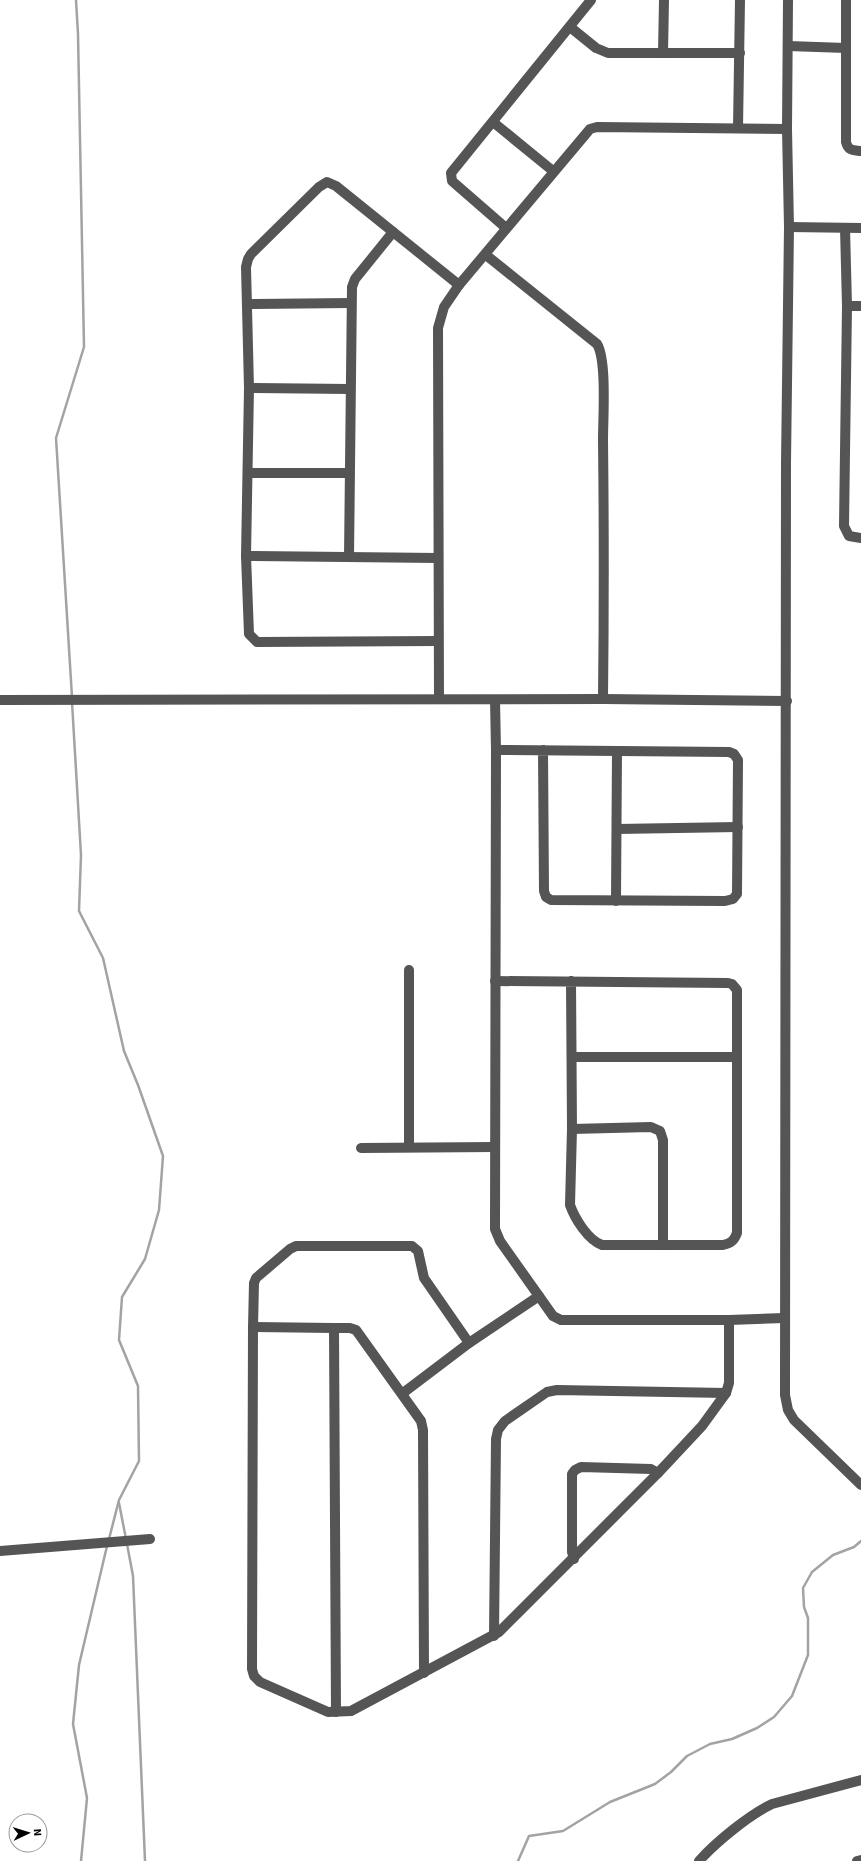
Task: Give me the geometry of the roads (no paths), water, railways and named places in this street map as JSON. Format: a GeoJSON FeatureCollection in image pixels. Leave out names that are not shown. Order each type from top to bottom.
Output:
{"type":"FeatureCollection","features":[{"type":"Feature","properties":{"kind":"street"},"geometry":{"type":"LineString","coordinates":[[506,228],[452,181],[451,173],[591,0]]}},
{"type":"Feature","properties":{"kind":"street"},"geometry":{"type":"LineString","coordinates":[[663,53],[664,0]]}},
{"type":"Feature","properties":{"kind":"street"},"geometry":{"type":"LineString","coordinates":[[738,128],[740,0]]}},
{"type":"Feature","properties":{"kind":"street"},"geometry":{"type":"LineString","coordinates":[[788,0],[787,129],[789,227],[786,463],[787,701],[784,1318],[785,1395],[788,1410],[794,1420],[861,1485]]}},
{"type":"Feature","properties":{"kind":"street"},"geometry":{"type":"LineString","coordinates":[[846,0],[846,142],[847,147],[851,150],[861,150]]}},
{"type":"Feature","properties":{"kind":"street"},"geometry":{"type":"LineString","coordinates":[[570,27],[602,52],[740,53]]}},
{"type":"Feature","properties":{"kind":"street"},"geometry":{"type":"LineString","coordinates":[[788,46],[846,48]]}},
{"type":"Feature","properties":{"kind":"street"},"geometry":{"type":"LineString","coordinates":[[493,122],[553,171]]}},
{"type":"Feature","properties":{"kind":"street"},"geometry":{"type":"LineString","coordinates":[[439,699],[438,328],[440,315],[444,307],[459,285],[486,255],[506,228],[553,171],[590,129],[597,127],[787,129]]}},
{"type":"Feature","properties":{"kind":"street"},"geometry":{"type":"LineString","coordinates":[[438,641],[257,642],[250,634],[246,556],[249,388],[246,267],[248,260],[323,184],[332,183],[459,285]]}},
{"type":"Feature","properties":{"kind":"street"},"geometry":{"type":"LineString","coordinates":[[789,227],[861,228]]}},
{"type":"Feature","properties":{"kind":"street"},"geometry":{"type":"LineString","coordinates":[[845,228],[847,306],[844,526],[849,536],[861,538]]}},
{"type":"Feature","properties":{"kind":"street"},"geometry":{"type":"LineString","coordinates":[[349,557],[352,287],[355,279],[393,232]]}},
{"type":"Feature","properties":{"kind":"street"},"geometry":{"type":"LineString","coordinates":[[486,255],[597,344],[601,350],[603,389],[603,699]]}},
{"type":"Feature","properties":{"kind":"street"},"geometry":{"type":"LineString","coordinates":[[248,304],[351,303]]}},
{"type":"Feature","properties":{"kind":"street"},"geometry":{"type":"LineString","coordinates":[[847,306],[861,306]]}},
{"type":"Feature","properties":{"kind":"street"},"geometry":{"type":"LineString","coordinates":[[249,388],[350,389]]}},
{"type":"Feature","properties":{"kind":"street"},"geometry":{"type":"LineString","coordinates":[[248,473],[349,473]]}},
{"type":"Feature","properties":{"kind":"street"},"geometry":{"type":"LineString","coordinates":[[246,556],[438,558]]}},
{"type":"Feature","properties":{"kind":"street"},"geometry":{"type":"LineString","coordinates":[[0,700],[603,699],[787,701]]}},
{"type":"Feature","properties":{"kind":"street"},"geometry":{"type":"LineString","coordinates":[[495,700],[496,1235],[553,1316],[561,1320],[728,1320],[784,1318]]}},
{"type":"Feature","properties":{"kind":"street"},"geometry":{"type":"LineString","coordinates":[[496,750],[543,750],[729,752],[734,754],[738,760],[737,894],[733,899],[725,902],[551,900],[546,897],[544,891],[543,750]]}},
{"type":"Feature","properties":{"kind":"street"},"geometry":{"type":"LineString","coordinates":[[616,901],[617,751]]}},
{"type":"Feature","properties":{"kind":"street"},"geometry":{"type":"LineString","coordinates":[[617,829],[738,827]]}},
{"type":"Feature","properties":{"kind":"street"},"geometry":{"type":"LineString","coordinates":[[409,970],[409,1147]]}},
{"type":"Feature","properties":{"kind":"street"},"geometry":{"type":"LineString","coordinates":[[495,981],[571,981],[732,984],[737,990],[737,1233],[735,1239],[730,1243],[723,1245],[602,1245],[594,1242],[573,1214],[570,1205],[572,1129],[571,981]]}},
{"type":"Feature","properties":{"kind":"street"},"geometry":{"type":"LineString","coordinates":[[572,1057],[736,1057]]}},
{"type":"Feature","properties":{"kind":"street"},"geometry":{"type":"LineString","coordinates":[[572,1129],[651,1127],[660,1132],[664,1140],[664,1245]]}},
{"type":"Feature","properties":{"kind":"street"},"geometry":{"type":"LineString","coordinates":[[361,1148],[495,1147]]}},
{"type":"Feature","properties":{"kind":"street"},"geometry":{"type":"LineString","coordinates":[[469,1343],[424,1278],[418,1251],[412,1246],[302,1246],[290,1249],[256,1278],[254,1282],[253,1327],[252,1672],[260,1682],[321,1709],[336,1712],[351,1712],[494,1636],[574,1559],[702,1426],[726,1393],[729,1383],[728,1320]]}},
{"type":"Feature","properties":{"kind":"street"},"geometry":{"type":"LineString","coordinates":[[403,1393],[469,1343],[539,1296]]}},
{"type":"Feature","properties":{"kind":"street"},"geometry":{"type":"LineString","coordinates":[[253,1327],[334,1328],[356,1330],[403,1393],[421,1421],[423,1430],[424,1672]]}},
{"type":"Feature","properties":{"kind":"street"},"geometry":{"type":"LineString","coordinates":[[334,1328],[336,1712]]}},
{"type":"Feature","properties":{"kind":"street"},"geometry":{"type":"LineString","coordinates":[[494,1636],[496,1439],[498,1430],[505,1421],[547,1392],[557,1390],[726,1393]]}},
{"type":"Feature","properties":{"kind":"street"},"geometry":{"type":"LineString","coordinates":[[574,1559],[572,1552],[572,1474],[575,1470],[581,1467],[651,1469],[658,1473]]}},
{"type":"Feature","properties":{"kind":"street"},"geometry":{"type":"LineString","coordinates":[[0,1551],[150,1539]]}},
{"type":"Feature","properties":{"kind":"street"},"geometry":{"type":"LineString","coordinates":[[699,1861],[750,1816],[761,1809],[772,1804],[861,1780]]}},
{"type":"Feature","properties":{"kind":"street"},"geometry":{"type":"LineString","coordinates":[[857,1861],[861,1860]]}},
{"type":"Feature","properties":{"kind":"waterway"},"geometry":{"type":"LineString","coordinates":[[72,697],[56,438],[84,347],[78,34],[76,0]]}},
{"type":"Feature","properties":{"kind":"waterway"},"geometry":{"type":"LineString","coordinates":[[72,702],[81,855],[79,911],[103,958],[124,1051],[138,1085],[163,1156],[159,1210],[145,1259],[122,1297],[119,1340],[138,1386],[139,1461],[119,1500],[109,1539]]}},
{"type":"Feature","properties":{"kind":"waterway"},"geometry":{"type":"LineString","coordinates":[[119,1503],[126,1539]]}},
{"type":"Feature","properties":{"kind":"waterway"},"geometry":{"type":"LineString","coordinates":[[518,1861],[529,1836],[563,1831],[610,1802],[655,1784],[671,1772],[687,1756],[710,1744],[732,1739],[757,1728],[774,1717],[792,1696],[808,1655],[808,1618],[804,1607],[803,1588],[812,1572],[833,1555],[854,1547],[861,1541]]}},
{"type":"Feature","properties":{"kind":"waterway"},"geometry":{"type":"LineString","coordinates":[[127,1544],[133,1576],[145,1861]]}},
{"type":"Feature","properties":{"kind":"waterway"},"geometry":{"type":"LineString","coordinates":[[81,1861],[87,1798],[73,1724],[79,1665],[107,1546]]}}]}
